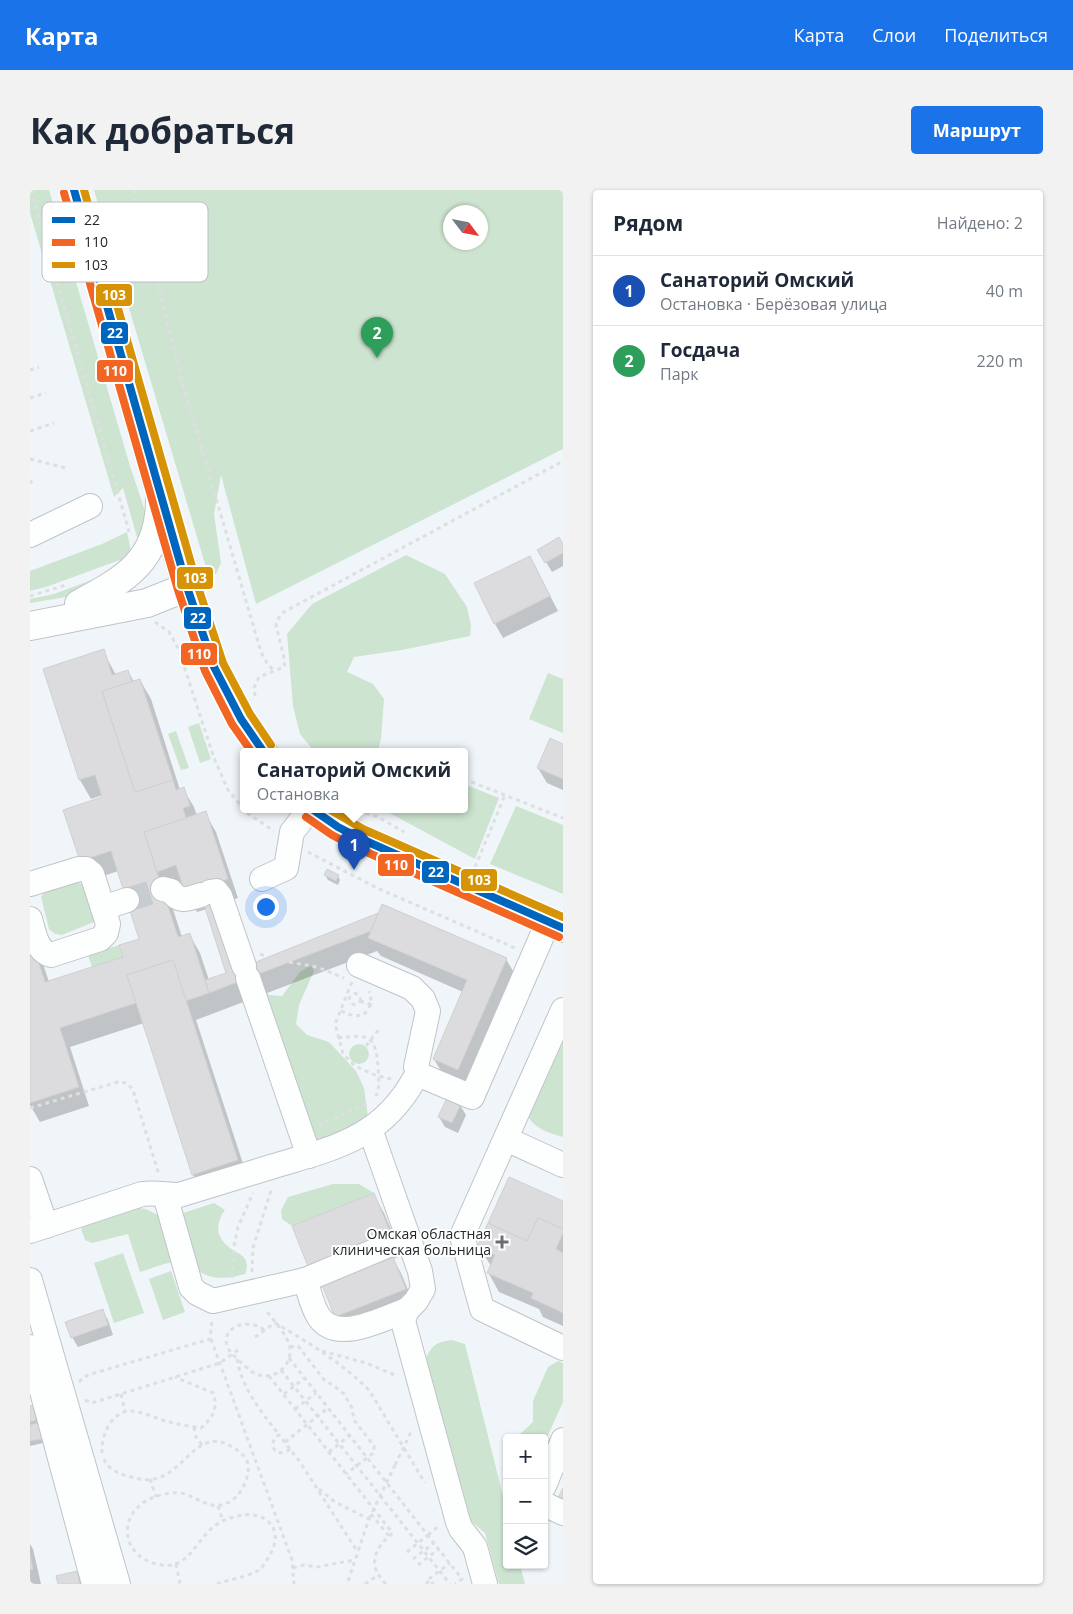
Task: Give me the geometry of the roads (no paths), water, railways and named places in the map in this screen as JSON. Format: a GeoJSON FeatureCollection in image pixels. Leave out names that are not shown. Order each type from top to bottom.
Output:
{"type":"FeatureCollection","features":[{"type":"Feature","properties":{"kind":"main road"},"geometry":{"type":"LineString","coordinates":[[100,282],[187,587],[214,667],[241,719],[261,748]]}},
{"type":"Feature","properties":{"kind":"main road"},"geometry":{"type":"LineString","coordinates":[[80,604],[122,580],[138,566],[148,551],[156,532],[160,513],[160,492]]}},
{"type":"Feature","properties":{"kind":"main road"},"geometry":{"type":"LineString","coordinates":[[30,616],[143,589],[187,587]]}},
{"type":"Feature","properties":{"kind":"main road"},"geometry":{"type":"LineString","coordinates":[[30,626],[147,603],[187,587]]}},
{"type":"Feature","properties":{"kind":"main road"},"geometry":{"type":"LineString","coordinates":[[317,813],[359,838],[555,925]]}},
{"type":"Feature","properties":{"kind":"street"},"geometry":{"type":"LineString","coordinates":[[30,535],[90,506]]}},
{"type":"Feature","properties":{"kind":"street"},"geometry":{"type":"LineString","coordinates":[[262,879],[286,868],[292,832],[308,813]]}},
{"type":"Feature","properties":{"kind":"street"},"geometry":{"type":"LineString","coordinates":[[30,884],[79,869],[86,869],[92,874],[108,924],[106,933],[100,939],[51,954],[45,953],[39,948],[30,919]]}},
{"type":"Feature","properties":{"kind":"street"},"geometry":{"type":"LineString","coordinates":[[163,890],[171,890],[180,899],[185,900],[216,891],[220,896],[309,1156]]}},
{"type":"Feature","properties":{"kind":"street"},"geometry":{"type":"LineString","coordinates":[[103,908],[127,900]]}},
{"type":"Feature","properties":{"kind":"street"},"geometry":{"type":"LineString","coordinates":[[418,1076],[472,1097],[536,949],[555,925]]}},
{"type":"Feature","properties":{"kind":"street"},"geometry":{"type":"LineString","coordinates":[[30,1179],[38,1229],[142,1194],[154,1192],[179,1195],[309,1156],[335,1148],[370,1129],[393,1110],[418,1076],[416,1067],[428,1011],[423,999],[412,988],[359,979]]}},
{"type":"Feature","properties":{"kind":"street"},"geometry":{"type":"LineString","coordinates":[[563,1010],[462,1236],[482,1309],[563,1348]]}},
{"type":"Feature","properties":{"kind":"street"},"geometry":{"type":"LineString","coordinates":[[305,1280],[319,1318],[331,1327],[344,1330],[356,1329],[407,1310],[416,1302],[422,1289],[420,1271],[370,1129]]}},
{"type":"Feature","properties":{"kind":"street"},"geometry":{"type":"LineString","coordinates":[[506,1139],[563,1165]]}},
{"type":"Feature","properties":{"kind":"street"},"geometry":{"type":"LineString","coordinates":[[164,1194],[191,1286],[197,1293],[223,1299],[305,1280],[408,1237]]}},
{"type":"Feature","properties":{"kind":"street"},"geometry":{"type":"LineString","coordinates":[[30,1280],[118,1584]]}},
{"type":"Feature","properties":{"kind":"street"},"geometry":{"type":"LineString","coordinates":[[407,1310],[403,1321],[458,1522],[461,1529],[475,1546],[485,1584]]}},
{"type":"Feature","properties":{"kind":"street"},"geometry":{"type":"LineString","coordinates":[[30,1347],[94,1584]]}},
{"type":"Feature","properties":{"kind":"street"},"geometry":{"type":"LineString","coordinates":[[547,1479],[563,1440]]}},
{"type":"Feature","properties":{"kind":"street"},"geometry":{"type":"LineString","coordinates":[[548,1506],[563,1512]]}},
{"type":"Feature","properties":{"kind":"tunnel"},"geometry":{"type":"LineString","coordinates":[[127,900],[163,889]]}},
{"type":"Feature","properties":{"kind":"place","name":"Госдача"},"geometry":{"type":"Point","coordinates":[377,358]}},
{"type":"Feature","properties":{"kind":"place","name":"Санаторий Омский"},"geometry":{"type":"Point","coordinates":[354,870]}},
{"type":"Feature","properties":{"kind":"place","name":"Омская областная клиническая больница"},"geometry":{"type":"Point","coordinates":[502,1242]}}]}
